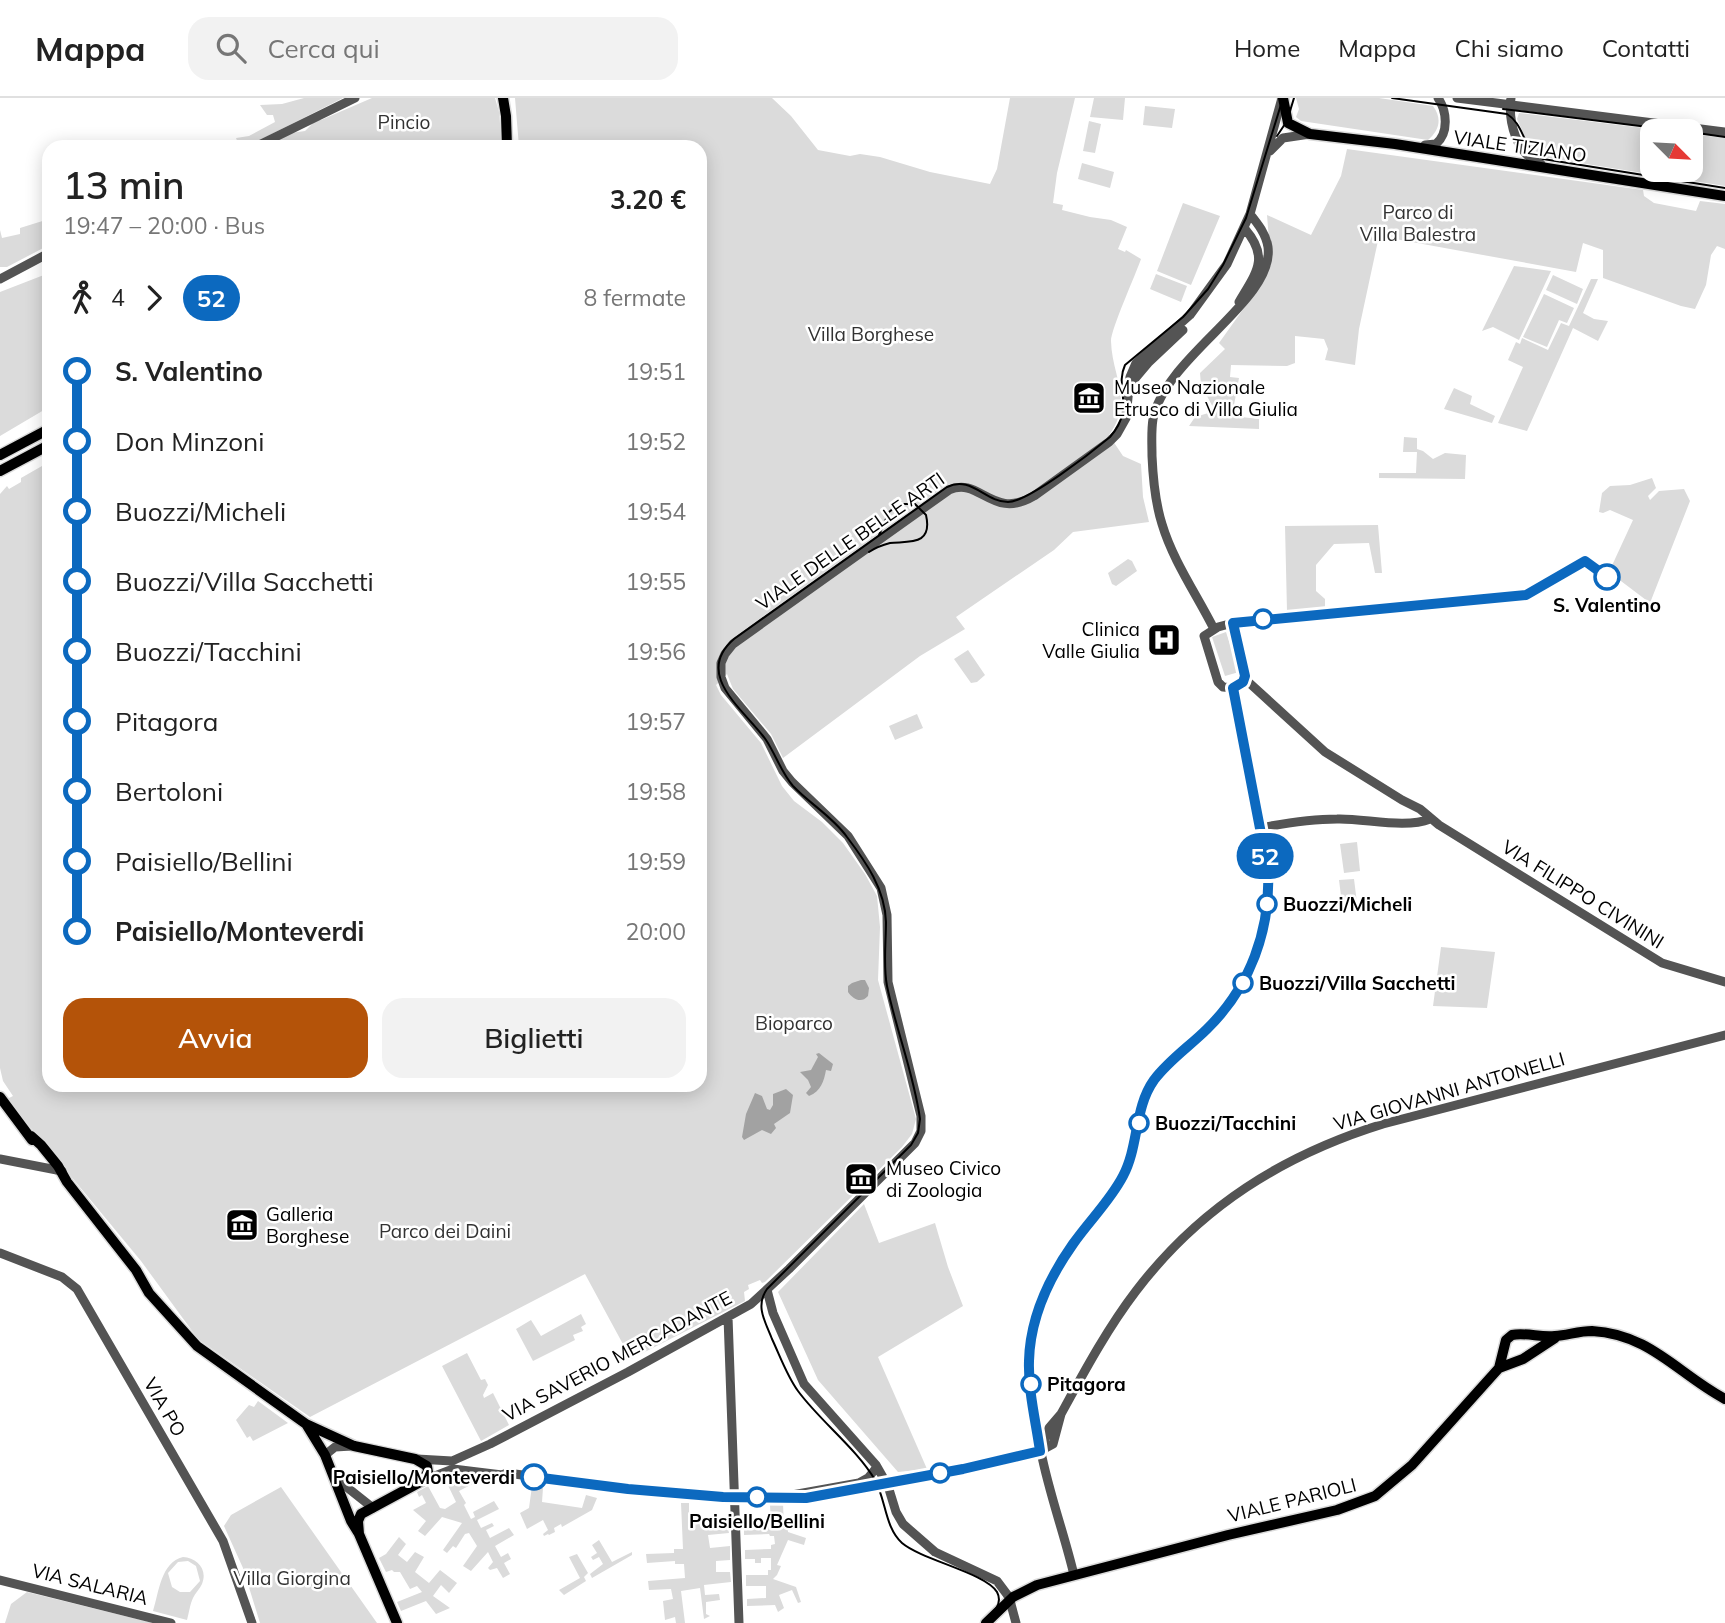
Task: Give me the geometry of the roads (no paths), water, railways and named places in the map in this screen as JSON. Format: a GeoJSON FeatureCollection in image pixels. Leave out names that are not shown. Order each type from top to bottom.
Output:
{"type":"FeatureCollection","features":[{"type":"Feature","properties":{"kind":"main road"},"geometry":{"type":"LineString","coordinates":[[503,98],[507,140]]}},
{"type":"Feature","properties":{"kind":"main road"},"geometry":{"type":"LineString","coordinates":[[509,98],[513,140]]}},
{"type":"Feature","properties":{"kind":"main road"},"geometry":{"type":"LineString","coordinates":[[1283,98],[1288,123],[1310,134]]}},
{"type":"Feature","properties":{"kind":"main road","name":"VIALE TIZIANO"},"geometry":{"type":"LineString","coordinates":[[1310,134],[1395,144],[1725,196]]}},
{"type":"Feature","properties":{"kind":"main road"},"geometry":{"type":"LineString","coordinates":[[0,455],[42,433]]}},
{"type":"Feature","properties":{"kind":"main road"},"geometry":{"type":"LineString","coordinates":[[0,471],[42,449]]}},
{"type":"Feature","properties":{"kind":"main road"},"geometry":{"type":"LineString","coordinates":[[0,1097],[31,1136],[39,1151],[67,1182],[136,1270],[149,1281],[166,1310],[197,1346],[306,1424],[354,1446],[415,1459],[428,1469],[422,1481],[359,1517],[359,1534]]}},
{"type":"Feature","properties":{"kind":"main road"},"geometry":{"type":"LineString","coordinates":[[1499,1368],[1506,1340],[1510,1335],[1558,1336],[1593,1331],[1637,1341],[1661,1354],[1702,1386],[1725,1399]]}},
{"type":"Feature","properties":{"kind":"main road"},"geometry":{"type":"LineString","coordinates":[[1524,1335],[1531,1344],[1525,1357]]}},
{"type":"Feature","properties":{"kind":"main road"},"geometry":{"type":"LineString","coordinates":[[1499,1368],[1525,1357],[1558,1336]]}},
{"type":"Feature","properties":{"kind":"main road"},"geometry":{"type":"LineString","coordinates":[[1505,1349],[1514,1358],[1525,1357]]}},
{"type":"Feature","properties":{"kind":"main road","name":"VIALE PARIOLI"},"geometry":{"type":"LineString","coordinates":[[977,1623],[989,1619],[1010,1599],[1044,1583],[1366,1501],[1389,1486],[1412,1465],[1499,1368]]}},
{"type":"Feature","properties":{"kind":"main road"},"geometry":{"type":"LineString","coordinates":[[306,1424],[325,1455],[351,1521],[397,1623]]}},
{"type":"Feature","properties":{"kind":"street"},"geometry":{"type":"LineString","coordinates":[[269,140],[355,98]]}},
{"type":"Feature","properties":{"kind":"street"},"geometry":{"type":"LineString","coordinates":[[1129,388],[1142,369],[1185,327],[1227,264],[1245,229],[1283,98]]}},
{"type":"Feature","properties":{"kind":"street"},"geometry":{"type":"LineString","coordinates":[[1395,144],[1431,145],[1440,141],[1444,132],[1445,111],[1438,98]]}},
{"type":"Feature","properties":{"kind":"street"},"geometry":{"type":"LineString","coordinates":[[1457,98],[1511,101],[1725,132]]}},
{"type":"Feature","properties":{"kind":"street"},"geometry":{"type":"LineString","coordinates":[[1511,101],[1510,120],[1522,148],[1533,160],[1552,168]]}},
{"type":"Feature","properties":{"kind":"street","name":"VIALE TIZIANO"},"geometry":{"type":"LineString","coordinates":[[1269,152],[1283,138],[1310,134]]}},
{"type":"Feature","properties":{"kind":"street"},"geometry":{"type":"LineString","coordinates":[[1074,1574],[1040,1451],[1033,1399],[1029,1364],[1039,1307],[1052,1278],[1072,1245],[1124,1175],[1142,1106],[1151,1085],[1165,1067],[1228,1006],[1252,963],[1264,928],[1268,870],[1233,688],[1223,687],[1217,681],[1204,636],[1214,629],[1163,526],[1154,481],[1152,430],[1159,399],[1169,382],[1255,289],[1267,262],[1266,239],[1250,214]]}},
{"type":"Feature","properties":{"kind":"street"},"geometry":{"type":"LineString","coordinates":[[1233,312],[1259,260],[1257,245],[1245,229]]}},
{"type":"Feature","properties":{"kind":"street"},"geometry":{"type":"LineString","coordinates":[[0,279],[42,257]]}},
{"type":"Feature","properties":{"kind":"street"},"geometry":{"type":"LineString","coordinates":[[1129,388],[1133,369],[1143,356],[1181,324],[1199,304]]}},
{"type":"Feature","properties":{"kind":"street","name":"VIALE DELLE BELLE ARTI"},"geometry":{"type":"LineString","coordinates":[[721,664],[724,654],[733,644],[949,490],[965,487],[999,503],[1011,505],[1038,493],[1117,434],[1126,414],[1129,388]]}},
{"type":"Feature","properties":{"kind":"street","name":"VIA FILIPPO CIVININI"},"geometry":{"type":"LineString","coordinates":[[1214,629],[1233,623],[1245,679],[1325,752],[1664,964],[1725,982]]}},
{"type":"Feature","properties":{"kind":"street","name":"VIA SAVERIO MERCADANTE"},"geometry":{"type":"LineString","coordinates":[[415,1459],[452,1461],[490,1444],[728,1317],[764,1293],[912,1147],[920,1134],[922,1121],[887,977],[887,915],[881,888],[845,832],[796,787],[785,773],[767,739],[725,688],[721,677],[721,664]]}},
{"type":"Feature","properties":{"kind":"street"},"geometry":{"type":"LineString","coordinates":[[1260,828],[1337,818],[1408,822],[1430,819]]}},
{"type":"Feature","properties":{"kind":"street","name":"VIA GIOVANNI ANTONELLI"},"geometry":{"type":"LineString","coordinates":[[1040,1451],[1053,1444],[1061,1414],[1126,1305],[1157,1265],[1194,1227],[1268,1173],[1343,1136],[1725,1035]]}},
{"type":"Feature","properties":{"kind":"street"},"geometry":{"type":"LineString","coordinates":[[0,1159],[58,1171]]}},
{"type":"Feature","properties":{"kind":"street","name":"VIA PO"},"geometry":{"type":"LineString","coordinates":[[0,1253],[62,1276],[77,1289],[222,1541],[252,1623]]}},
{"type":"Feature","properties":{"kind":"street"},"geometry":{"type":"LineString","coordinates":[[764,1293],[804,1384],[877,1467],[886,1482],[900,1519],[935,1552],[995,1579],[1004,1587],[1016,1623]]}},
{"type":"Feature","properties":{"kind":"street"},"geometry":{"type":"LineString","coordinates":[[728,1317],[739,1623]]}},
{"type":"Feature","properties":{"kind":"street"},"geometry":{"type":"LineString","coordinates":[[325,1455],[335,1447],[354,1446]]}},
{"type":"Feature","properties":{"kind":"street"},"geometry":{"type":"LineString","coordinates":[[422,1481],[453,1469],[502,1475],[507,1473],[628,1489],[735,1497],[806,1498],[963,1469],[1040,1451]]}},
{"type":"Feature","properties":{"kind":"street"},"geometry":{"type":"LineString","coordinates":[[787,1496],[859,1483],[868,1478],[877,1467]]}},
{"type":"Feature","properties":{"kind":"street"},"geometry":{"type":"LineString","coordinates":[[334,1477],[373,1508]]}},
{"type":"Feature","properties":{"kind":"street","name":"VIA SALARIA"},"geometry":{"type":"LineString","coordinates":[[0,1580],[171,1623]]}},
{"type":"Feature","properties":{"kind":"tram line"},"geometry":{"type":"LineString","coordinates":[[982,1623],[998,1605],[997,1592],[980,1579],[911,1549],[896,1537],[875,1480],[858,1457],[798,1391],[790,1379],[762,1314],[763,1295],[767,1289],[911,1145],[918,1133],[920,1119],[914,1085],[887,986],[885,910],[878,887],[867,866],[841,830],[789,781],[766,740],[727,692],[720,679],[718,666],[722,652],[734,639],[947,487],[963,484],[1000,501],[1017,500],[1060,475],[1110,437],[1122,416],[1122,374],[1125,365],[1183,317],[1208,289],[1223,265],[1246,218],[1283,98]]}},
{"type":"Feature","properties":{"kind":"tram line"},"geometry":{"type":"LineString","coordinates":[[1277,136],[1287,121],[1294,98]]}},
{"type":"Feature","properties":{"kind":"tram line"},"geometry":{"type":"LineString","coordinates":[[1392,98],[1507,114],[1517,124],[1531,149],[1543,159],[1725,188]]}},
{"type":"Feature","properties":{"kind":"tram line"},"geometry":{"type":"LineString","coordinates":[[1503,109],[1640,126]]}},
{"type":"Feature","properties":{"kind":"tram line"},"geometry":{"type":"LineString","coordinates":[[1703,134],[1725,137]]}},
{"type":"Feature","properties":{"kind":"tram line"},"geometry":{"type":"LineString","coordinates":[[869,552],[887,544],[923,537],[927,525],[926,515],[915,504],[899,504],[889,512],[879,535]]}},
{"type":"Feature","properties":{"kind":"place","name":"Museo Nazionale Etrusco di Villa Giulia"},"geometry":{"type":"Point","coordinates":[1089,398]}},
{"type":"Feature","properties":{"kind":"place","name":"S. Valentino"},"geometry":{"type":"Point","coordinates":[1607,577]}},
{"type":"Feature","properties":{"kind":"place","name":"Clinica Valle Giulia"},"geometry":{"type":"Point","coordinates":[1164,640]}},
{"type":"Feature","properties":{"kind":"place","name":"Buozzi/Micheli"},"geometry":{"type":"Point","coordinates":[1267,904]}},
{"type":"Feature","properties":{"kind":"place","name":"Buozzi/Villa Sacchetti"},"geometry":{"type":"Point","coordinates":[1243,983]}},
{"type":"Feature","properties":{"kind":"place","name":"Buozzi/Tacchini"},"geometry":{"type":"Point","coordinates":[1139,1123]}},
{"type":"Feature","properties":{"kind":"place","name":"Museo Civico di Zoologia"},"geometry":{"type":"Point","coordinates":[861,1179]}},
{"type":"Feature","properties":{"kind":"place","name":"Galleria Borghese"},"geometry":{"type":"Point","coordinates":[242,1225]}},
{"type":"Feature","properties":{"kind":"place","name":"Pitagora"},"geometry":{"type":"Point","coordinates":[1031,1384]}},
{"type":"Feature","properties":{"kind":"place","name":"Paisiello/Monteverdi"},"geometry":{"type":"Point","coordinates":[534,1477]}},
{"type":"Feature","properties":{"kind":"place","name":"Paisiello/Bellini"},"geometry":{"type":"Point","coordinates":[757,1497]}},
{"type":"Feature","properties":{"kind":"park label","name":"Pincio"},"geometry":{"type":"Point","coordinates":[404,122]}},
{"type":"Feature","properties":{"kind":"park label","name":"Parco di Villa Balestra"},"geometry":{"type":"Point","coordinates":[1418,223]}},
{"type":"Feature","properties":{"kind":"park label","name":"Villa Borghese"},"geometry":{"type":"Point","coordinates":[871,334]}},
{"type":"Feature","properties":{"kind":"park label","name":"Bioparco"},"geometry":{"type":"Point","coordinates":[794,1023]}},
{"type":"Feature","properties":{"kind":"park label","name":"Parco dei Daini"},"geometry":{"type":"Point","coordinates":[445,1231]}},
{"type":"Feature","properties":{"kind":"park label","name":"Villa Giorgina"},"geometry":{"type":"Point","coordinates":[292,1578]}}]}
